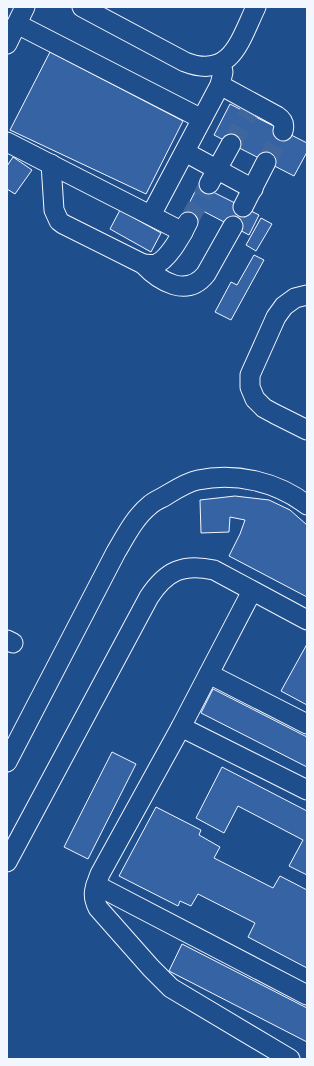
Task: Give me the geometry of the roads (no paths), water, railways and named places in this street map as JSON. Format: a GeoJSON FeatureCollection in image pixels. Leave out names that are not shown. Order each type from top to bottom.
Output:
{"type":"FeatureCollection","features":[{"type":"Feature","properties":{"kind":"lane"},"geometry":{"type":"LineString","coordinates":[[7,44],[26,7]]}},
{"type":"Feature","properties":{"kind":"lane"},"geometry":{"type":"LineString","coordinates":[[82,7],[185,62],[202,67],[209,67],[221,63],[230,56],[238,46],[256,7]]}},
{"type":"Feature","properties":{"kind":"lane"},"geometry":{"type":"LineString","coordinates":[[17,24],[202,119]]}},
{"type":"Feature","properties":{"kind":"lane"},"geometry":{"type":"LineString","coordinates":[[151,215],[220,85],[223,72],[221,63]]}},
{"type":"Feature","properties":{"kind":"lane"},"geometry":{"type":"LineString","coordinates":[[220,85],[251,108],[280,118],[284,124],[283,131]]}},
{"type":"Feature","properties":{"kind":"lane"},"geometry":{"type":"LineString","coordinates":[[7,142],[151,215],[186,227],[160,262],[154,265],[143,264]]}},
{"type":"Feature","properties":{"kind":"lane"},"geometry":{"type":"LineString","coordinates":[[213,177],[231,144]]}},
{"type":"Feature","properties":{"kind":"lane"},"geometry":{"type":"LineString","coordinates":[[185,152],[213,177],[253,189]]}},
{"type":"Feature","properties":{"kind":"lane"},"geometry":{"type":"LineString","coordinates":[[243,207],[266,162]]}},
{"type":"Feature","properties":{"kind":"lane"},"geometry":{"type":"LineString","coordinates":[[51,164],[54,210],[59,221],[143,264],[152,273],[175,286],[186,287],[201,280],[206,274],[233,226]]}},
{"type":"Feature","properties":{"kind":"lane"},"geometry":{"type":"LineString","coordinates":[[307,295],[295,298],[284,306],[276,317],[250,375],[250,387],[255,399],[264,408],[307,430]]}},
{"type":"Feature","properties":{"kind":"lane"},"geometry":{"type":"LineString","coordinates":[[7,762],[120,545],[132,524],[150,505],[173,491],[197,480],[224,477],[250,479],[275,486],[297,498],[307,506]]}},
{"type":"Feature","properties":{"kind":"lane"},"geometry":{"type":"LineString","coordinates":[[7,862],[149,597],[158,584],[169,574],[184,569],[199,567],[214,570],[307,620]]}},
{"type":"Feature","properties":{"kind":"lane"},"geometry":{"type":"LineString","coordinates":[[252,591],[210,674],[100,874],[96,885],[94,899],[98,908],[161,979],[171,988],[290,1059]]}},
{"type":"Feature","properties":{"kind":"lane"},"geometry":{"type":"LineString","coordinates":[[210,674],[307,724]]}},
{"type":"Feature","properties":{"kind":"lane"},"geometry":{"type":"LineString","coordinates":[[181,727],[307,790]]}},
{"type":"Feature","properties":{"kind":"lane"},"geometry":{"type":"LineString","coordinates":[[96,885],[307,996]]}},
{"type":"Feature","properties":{"kind":"tunnel"},"geometry":{"type":"LineString","coordinates":[[231,144],[249,113]]}},
{"type":"Feature","properties":{"kind":"tunnel"},"geometry":{"type":"LineString","coordinates":[[266,162],[283,131]]}},
{"type":"Feature","properties":{"kind":"tunnel"},"geometry":{"type":"LineString","coordinates":[[188,222],[209,184]]}}]}
